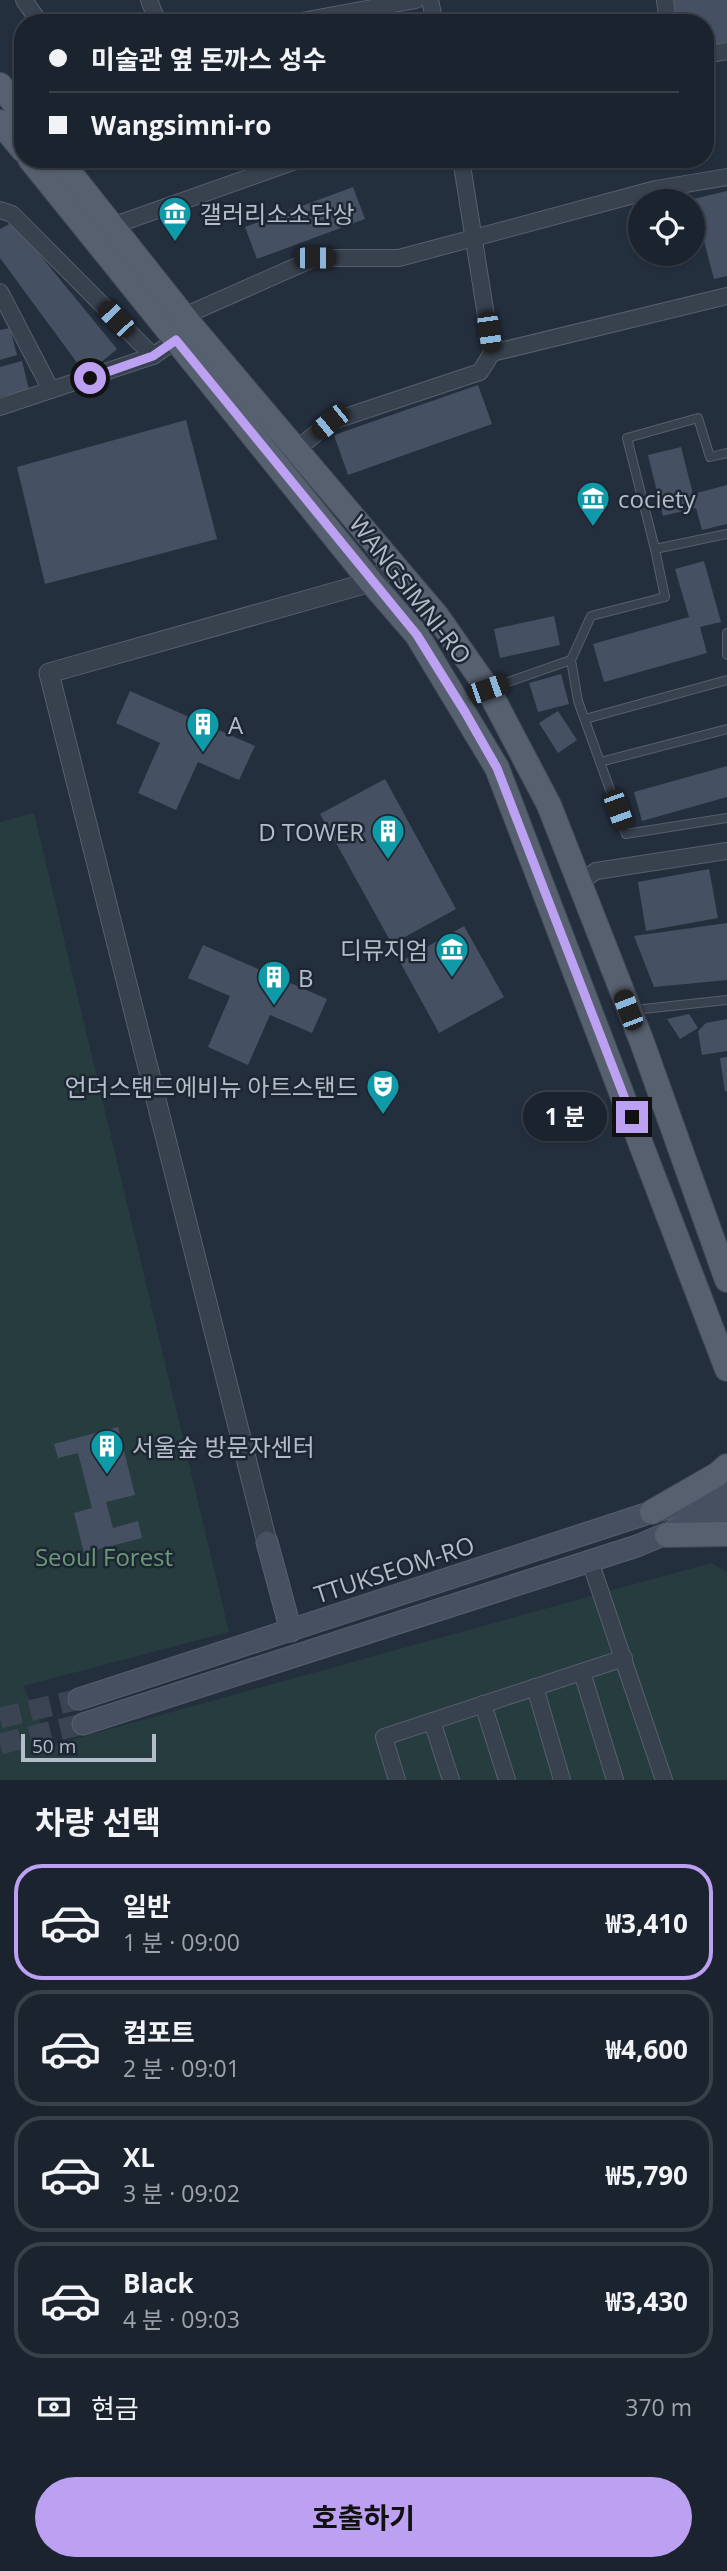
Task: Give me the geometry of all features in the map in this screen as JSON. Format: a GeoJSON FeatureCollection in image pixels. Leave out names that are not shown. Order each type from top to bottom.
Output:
{"type":"FeatureCollection","features":[{"type":"Feature","properties":{"kind":"main road"},"geometry":{"type":"LineString","coordinates":[[0,122],[14,139]]}},
{"type":"Feature","properties":{"kind":"main road","name":"WANGSIMNI-RO"},"geometry":{"type":"LineString","coordinates":[[37,168],[371,582],[417,635],[497,768],[727,1369]]}},
{"type":"Feature","properties":{"kind":"main road","name":"WANGSIMNI-RO"},"geometry":{"type":"LineString","coordinates":[[66,168],[184,316],[437,616],[488,689],[549,805],[723,1254],[727,1280]]}},
{"type":"Feature","properties":{"kind":"main road"},"geometry":{"type":"LineString","coordinates":[[652,1512],[718,1474],[727,1466]]}},
{"type":"Feature","properties":{"kind":"main road","name":"TTUKSEOM-RO"},"geometry":{"type":"LineString","coordinates":[[79,1699],[652,1512],[727,1494]]}},
{"type":"Feature","properties":{"kind":"main road"},"geometry":{"type":"LineString","coordinates":[[83,1724],[590,1561],[667,1535],[727,1508]]}},
{"type":"Feature","properties":{"kind":"main road"},"geometry":{"type":"LineString","coordinates":[[667,1535],[727,1534]]}},
{"type":"Feature","properties":{"kind":"main road"},"geometry":{"type":"LineString","coordinates":[[267,1542],[291,1631]]}},
{"type":"Feature","properties":{"kind":"street"},"geometry":{"type":"LineString","coordinates":[[340,14],[416,0]]}},
{"type":"Feature","properties":{"kind":"street"},"geometry":{"type":"LineString","coordinates":[[112,226],[276,168]]}},
{"type":"Feature","properties":{"kind":"street"},"geometry":{"type":"LineString","coordinates":[[297,449],[330,422],[480,372],[492,353],[463,168]]}},
{"type":"Feature","properties":{"kind":"street"},"geometry":{"type":"LineString","coordinates":[[184,316],[315,258],[399,258],[656,189],[727,177]]}},
{"type":"Feature","properties":{"kind":"street"},"geometry":{"type":"LineString","coordinates":[[0,209],[12,214],[153,356]]}},
{"type":"Feature","properties":{"kind":"street"},"geometry":{"type":"LineString","coordinates":[[0,292],[51,390]]}},
{"type":"Feature","properties":{"kind":"street"},"geometry":{"type":"LineString","coordinates":[[492,353],[727,296]]}},
{"type":"Feature","properties":{"kind":"street"},"geometry":{"type":"LineString","coordinates":[[0,407],[153,356],[176,340]]}},
{"type":"Feature","properties":{"kind":"street"},"geometry":{"type":"LineString","coordinates":[[267,1542],[49,673],[371,582],[394,565]]}},
{"type":"Feature","properties":{"kind":"street"},"geometry":{"type":"LineString","coordinates":[[580,882],[596,871],[727,851]]}},
{"type":"Feature","properties":{"kind":"street"},"geometry":{"type":"LineString","coordinates":[[590,1561],[664,1780]]}},
{"type":"Feature","properties":{"kind":"street"},"geometry":{"type":"LineString","coordinates":[[397,1780],[384,1737],[624,1658]]}},
{"type":"Feature","properties":{"kind":"street"},"geometry":{"type":"LineString","coordinates":[[582,1672],[615,1780]]}},
{"type":"Feature","properties":{"kind":"street"},"geometry":{"type":"LineString","coordinates":[[535,1687],[562,1780]]}},
{"type":"Feature","properties":{"kind":"street"},"geometry":{"type":"LineString","coordinates":[[483,1704],[507,1780]]}},
{"type":"Feature","properties":{"kind":"street"},"geometry":{"type":"LineString","coordinates":[[432,1721],[451,1780]]}},
{"type":"Feature","properties":{"kind":"lane"},"geometry":{"type":"LineString","coordinates":[[727,453],[710,457],[698,418],[627,438],[655,549],[664,597],[591,616],[571,660],[578,701],[626,834],[727,818]]}},
{"type":"Feature","properties":{"kind":"lane"},"geometry":{"type":"LineString","coordinates":[[655,549],[727,534]]}},
{"type":"Feature","properties":{"kind":"lane"},"geometry":{"type":"LineString","coordinates":[[727,633],[727,655]]}},
{"type":"Feature","properties":{"kind":"lane"},"geometry":{"type":"LineString","coordinates":[[488,689],[571,660]]}},
{"type":"Feature","properties":{"kind":"lane"},"geometry":{"type":"LineString","coordinates":[[584,719],[727,680]]}},
{"type":"Feature","properties":{"kind":"lane"},"geometry":{"type":"LineString","coordinates":[[600,762],[727,729]]}},
{"type":"Feature","properties":{"kind":"lane"},"geometry":{"type":"LineString","coordinates":[[628,1010],[727,999]]}},
{"type":"Feature","properties":{"kind":"green space","name":"Seoul Forest"},"geometry":{"type":"Polygon","coordinates":[[[34,813],[229,1632],[23,1686],[52,1745],[711,1563],[727,1572],[727,1780],[0,1780],[0,822],[34,813]]]}},
{"type":"Feature","properties":{"kind":"building"},"geometry":{"type":"Polygon","coordinates":[[[671,0],[727,0],[727,45],[714,47],[714,14],[673,14],[671,0]]]}},
{"type":"Feature","properties":{"kind":"building"},"geometry":{"type":"Polygon","coordinates":[[[353,187],[365,219],[257,259],[245,227],[353,187]]]}},
{"type":"Feature","properties":{"kind":"building"},"geometry":{"type":"Polygon","coordinates":[[[727,191],[727,276],[714,279],[705,245],[705,196],[727,191]]]}},
{"type":"Feature","properties":{"kind":"building"},"geometry":{"type":"Polygon","coordinates":[[[13,222],[117,349],[86,375],[0,258],[0,229],[13,222]]]}},
{"type":"Feature","properties":{"kind":"building"},"geometry":{"type":"Polygon","coordinates":[[[10,328],[17,355],[0,360],[0,330],[10,328]]]}},
{"type":"Feature","properties":{"kind":"building"},"geometry":{"type":"Polygon","coordinates":[[[22,361],[29,390],[0,397],[0,367],[22,361]]]}},
{"type":"Feature","properties":{"kind":"building"},"geometry":{"type":"Polygon","coordinates":[[[478,385],[492,424],[348,475],[334,435],[478,385]]]}},
{"type":"Feature","properties":{"kind":"building"},"geometry":{"type":"Polygon","coordinates":[[[186,420],[217,539],[45,584],[17,467],[186,420]]]}},
{"type":"Feature","properties":{"kind":"building"},"geometry":{"type":"Polygon","coordinates":[[[681,447],[693,494],[727,485],[727,524],[702,530],[696,508],[663,516],[648,455],[681,447]]]}},
{"type":"Feature","properties":{"kind":"building"},"geometry":{"type":"Polygon","coordinates":[[[704,561],[721,622],[700,627],[707,653],[604,682],[593,644],[689,617],[675,569],[704,561]]]}},
{"type":"Feature","properties":{"kind":"building"},"geometry":{"type":"Polygon","coordinates":[[[554,616],[560,645],[500,658],[494,629],[554,616]]]}},
{"type":"Feature","properties":{"kind":"building"},"geometry":{"type":"Polygon","coordinates":[[[561,674],[569,704],[538,712],[529,683],[561,674]]]}},
{"type":"Feature","properties":{"kind":"building","name":"A"},"geometry":{"type":"Polygon","coordinates":[[[130,691],[255,746],[239,780],[198,762],[176,810],[138,793],[160,743],[116,723],[130,691]]]}},
{"type":"Feature","properties":{"kind":"building"},"geometry":{"type":"Polygon","coordinates":[[[558,711],[577,740],[558,753],[539,723],[558,711]]]}},
{"type":"Feature","properties":{"kind":"building"},"geometry":{"type":"Polygon","coordinates":[[[727,766],[727,797],[642,821],[634,792],[727,766]]]}},
{"type":"Feature","properties":{"kind":"building","name":"D TOWER"},"geometry":{"type":"Polygon","coordinates":[[[385,779],[456,909],[392,944],[320,814],[385,779]]]}},
{"type":"Feature","properties":{"kind":"building"},"geometry":{"type":"Polygon","coordinates":[[[709,869],[718,918],[646,931],[638,882],[709,869]]]}},
{"type":"Feature","properties":{"kind":"building"},"geometry":{"type":"Polygon","coordinates":[[[727,923],[727,980],[654,987],[634,936],[727,923]]]}},
{"type":"Feature","properties":{"kind":"building","name":"디뮤지엄"},"geometry":{"type":"Polygon","coordinates":[[[464,926],[504,997],[439,1033],[400,962],[464,926]]]}},
{"type":"Feature","properties":{"kind":"building","name":"B"},"geometry":{"type":"Polygon","coordinates":[[[203,945],[327,999],[312,1033],[270,1015],[248,1065],[208,1047],[230,996],[188,978],[203,945]]]}},
{"type":"Feature","properties":{"kind":"building"},"geometry":{"type":"Polygon","coordinates":[[[689,1014],[698,1028],[680,1039],[667,1019],[689,1014]]]}},
{"type":"Feature","properties":{"kind":"building"},"geometry":{"type":"Polygon","coordinates":[[[727,1019],[727,1051],[702,1055],[698,1031],[706,1023],[727,1019]]]}},
{"type":"Feature","properties":{"kind":"building"},"geometry":{"type":"Polygon","coordinates":[[[727,1057],[727,1091],[725,1092],[720,1058],[727,1057]]]}},
{"type":"Feature","properties":{"kind":"building","name":"서울숲 방문자센터"},"geometry":{"type":"Polygon","coordinates":[[[118,1427],[135,1495],[106,1502],[113,1528],[138,1521],[142,1538],[84,1553],[74,1513],[92,1508],[78,1453],[58,1458],[54,1444],[118,1427]]]}},
{"type":"Feature","properties":{"kind":"tunnel"},"geometry":{"type":"LineString","coordinates":[[0,1718],[79,1699]]}},
{"type":"Feature","properties":{"kind":"tunnel"},"geometry":{"type":"LineString","coordinates":[[0,1744],[83,1724]]}},
{"type":"Feature","properties":{"kind":"place","name":"갤러리소소단상"},"geometry":{"type":"Point","coordinates":[175,243]}},
{"type":"Feature","properties":{"kind":"place","name":"cociety"},"geometry":{"type":"Point","coordinates":[593,528]}},
{"type":"Feature","properties":{"kind":"place","name":"A"},"geometry":{"type":"Point","coordinates":[203,754]}},
{"type":"Feature","properties":{"kind":"place","name":"D TOWER"},"geometry":{"type":"Point","coordinates":[388,861]}},
{"type":"Feature","properties":{"kind":"place","name":"디뮤지엄"},"geometry":{"type":"Point","coordinates":[452,979]}},
{"type":"Feature","properties":{"kind":"place","name":"B"},"geometry":{"type":"Point","coordinates":[274,1007]}},
{"type":"Feature","properties":{"kind":"place","name":"언더스탠드에비뉴 아트스탠드"},"geometry":{"type":"Point","coordinates":[383,1116]}},
{"type":"Feature","properties":{"kind":"place","name":"서울숲 방문자센터"},"geometry":{"type":"Point","coordinates":[107,1476]}},
{"type":"Feature","properties":{"kind":"route"},"geometry":{"type":"LineString","coordinates":[[90,378],[153,356],[176,340],[417,635],[497,768],[632,1117]]}}]}
